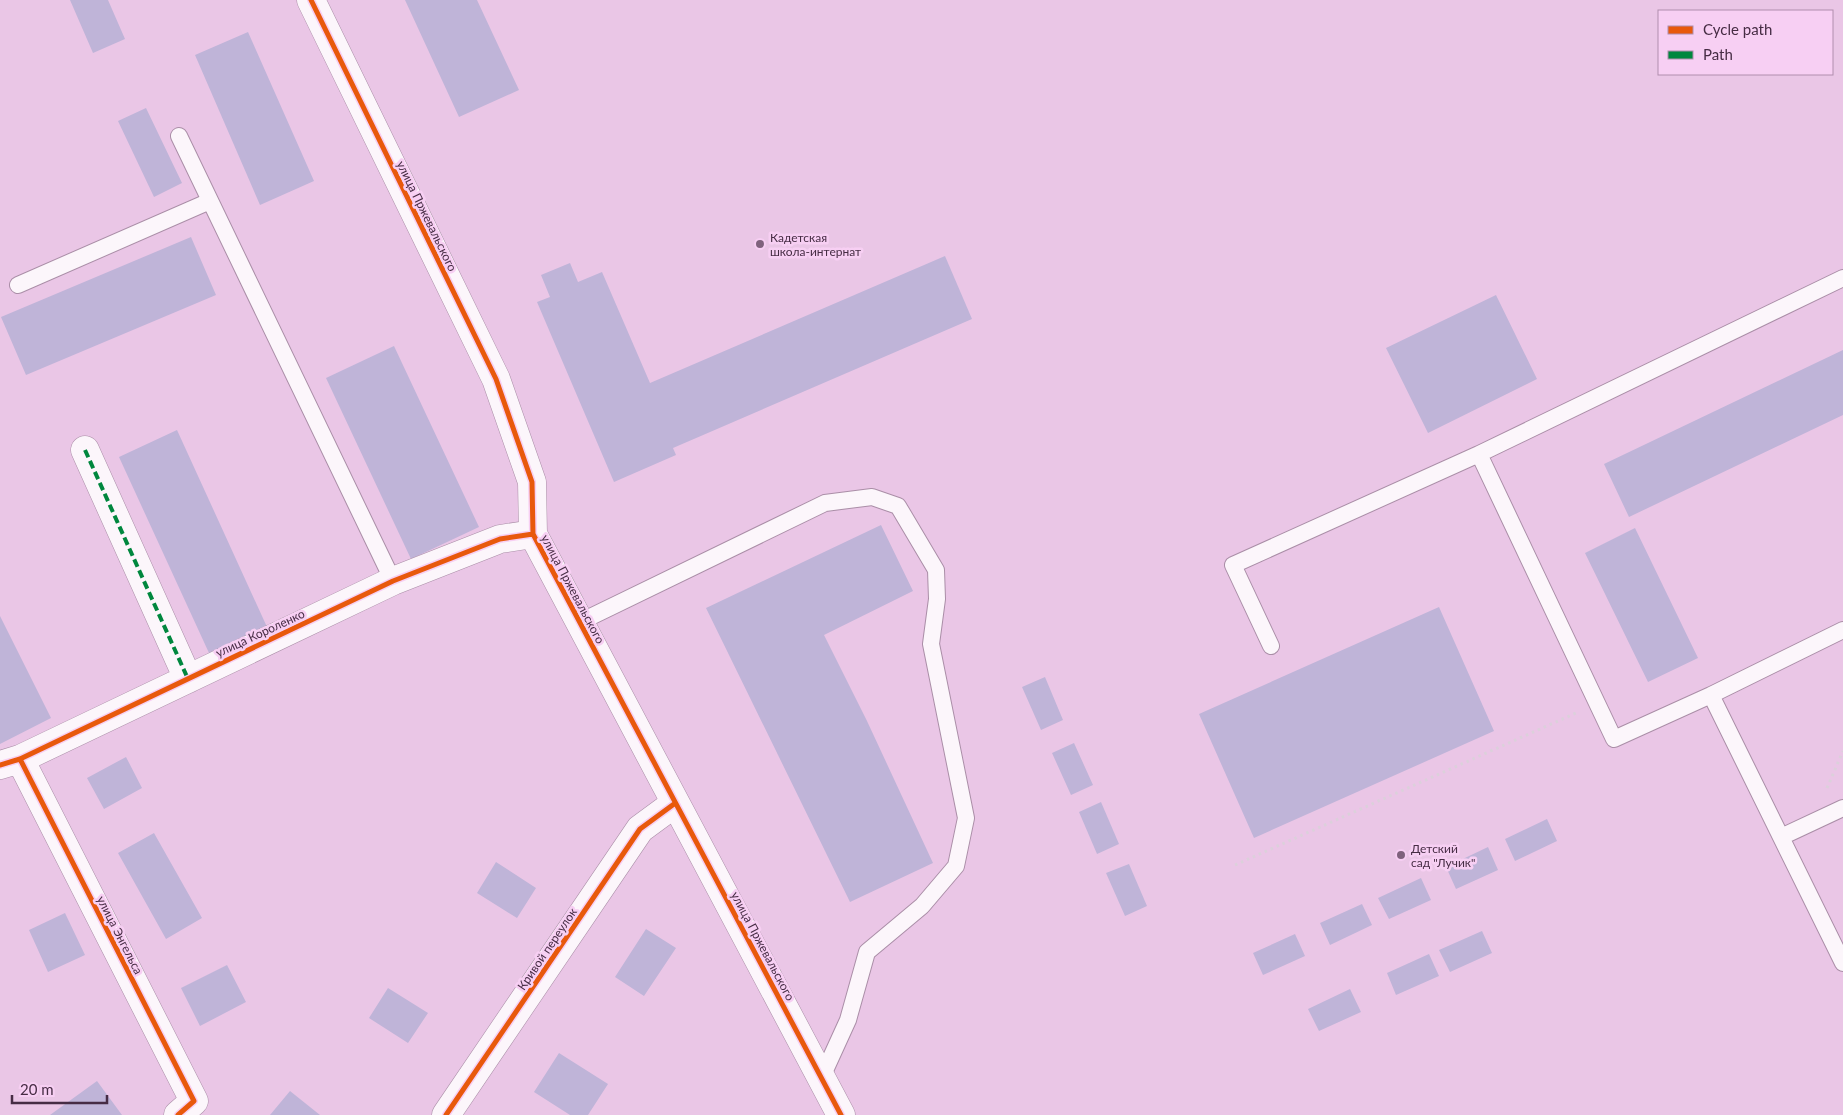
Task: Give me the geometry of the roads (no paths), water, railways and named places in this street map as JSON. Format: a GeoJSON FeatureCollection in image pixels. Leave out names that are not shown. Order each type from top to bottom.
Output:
{"type":"FeatureCollection","features":[{"type":"Feature","properties":{"kind":"street","name":"улица Пржевальского"},"geometry":{"type":"LineString","coordinates":[[311,0],[496,379],[532,482],[533,534],[674,804],[841,1115]]}},
{"type":"Feature","properties":{"kind":"street"},"geometry":{"type":"LineString","coordinates":[[85,450],[188,679]]}},
{"type":"Feature","properties":{"kind":"street","name":"улица Короленко"},"geometry":{"type":"LineString","coordinates":[[10,762],[393,581],[500,539],[533,534]]}},
{"type":"Feature","properties":{"kind":"street","name":"улица Энгельса"},"geometry":{"type":"LineString","coordinates":[[10,762],[192,1110]]}},
{"type":"Feature","properties":{"kind":"street","name":"Кривой переулок"},"geometry":{"type":"LineString","coordinates":[[446,1115],[640,829],[674,804]]}},
{"type":"Feature","properties":{"kind":"lane"},"geometry":{"type":"LineString","coordinates":[[179,136],[393,581]]}},
{"type":"Feature","properties":{"kind":"lane"},"geometry":{"type":"LineString","coordinates":[[18,284],[210,201]]}},
{"type":"Feature","properties":{"kind":"lane"},"geometry":{"type":"LineString","coordinates":[[1271,646],[1233,565],[1480,454],[1843,278]]}},
{"type":"Feature","properties":{"kind":"lane"},"geometry":{"type":"LineString","coordinates":[[1480,454],[1614,739],[1711,695],[1843,630]]}},
{"type":"Feature","properties":{"kind":"lane"},"geometry":{"type":"LineString","coordinates":[[580,622],[824,503],[872,497],[898,506],[936,570],[937,599],[931,644],[966,818],[956,866],[922,906],[867,952],[848,1020],[822,1077]]}},
{"type":"Feature","properties":{"kind":"lane"},"geometry":{"type":"LineString","coordinates":[[1711,695],[1843,963]]}},
{"type":"Feature","properties":{"kind":"lane"},"geometry":{"type":"LineString","coordinates":[[1780,837],[1843,808]]}},
{"type":"Feature","properties":{"kind":"place","name":"Кадетская школа-интернат"},"geometry":{"type":"Point","coordinates":[760,244]}},
{"type":"Feature","properties":{"kind":"place","name":"Детский сад \"Лучик\""},"geometry":{"type":"Point","coordinates":[1401,855]}}]}
